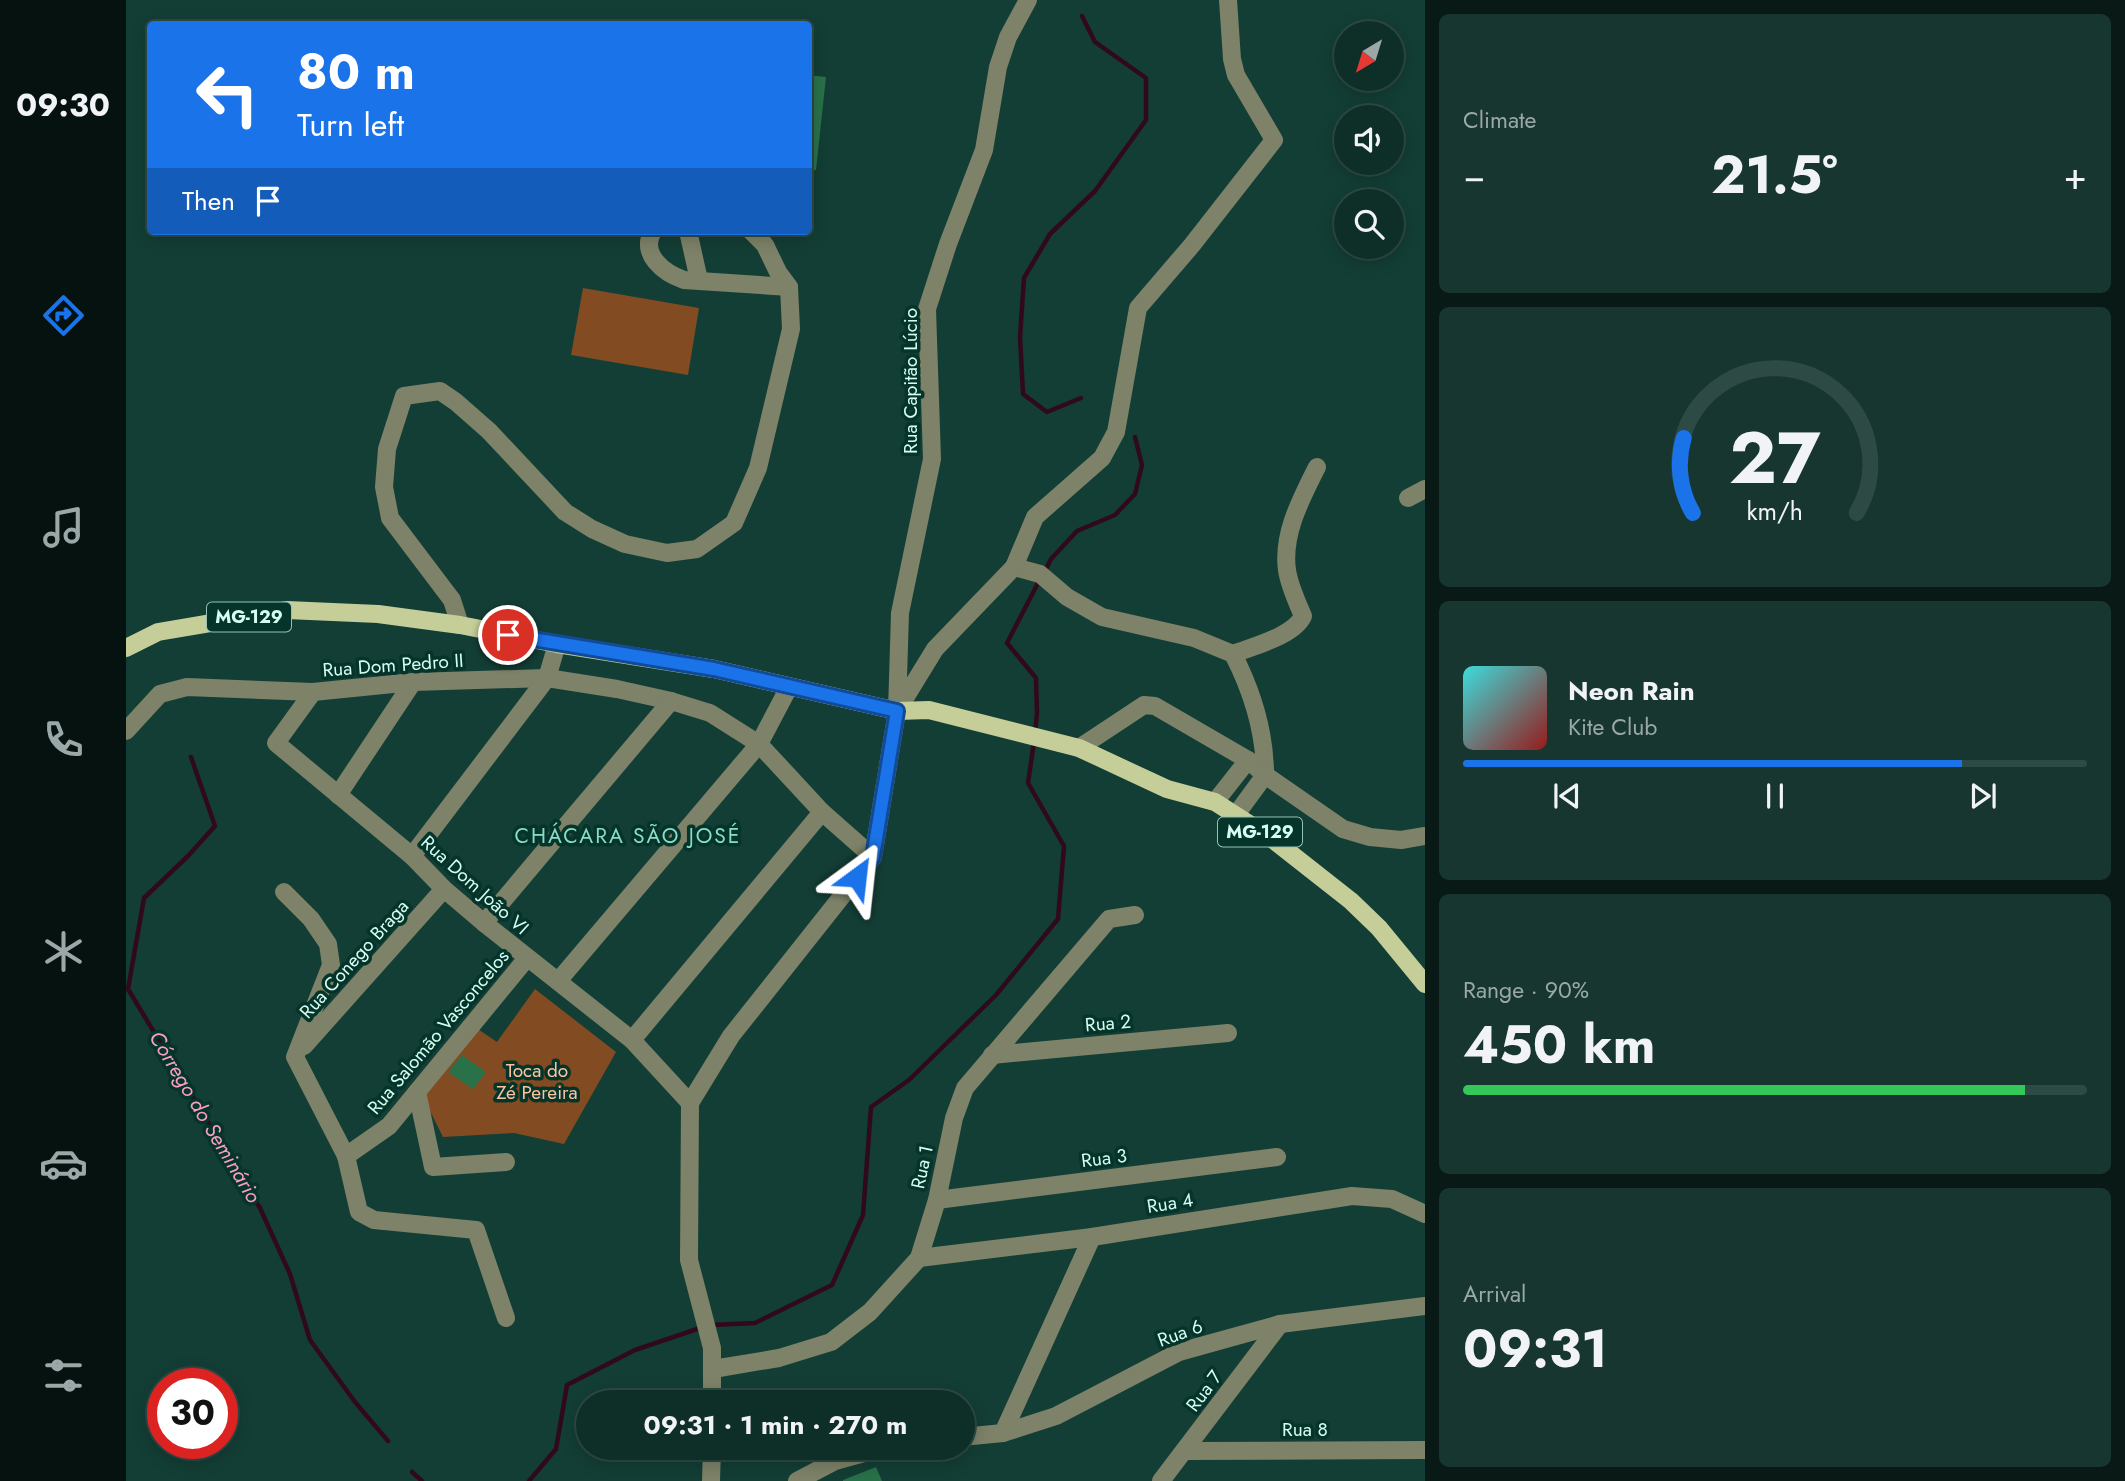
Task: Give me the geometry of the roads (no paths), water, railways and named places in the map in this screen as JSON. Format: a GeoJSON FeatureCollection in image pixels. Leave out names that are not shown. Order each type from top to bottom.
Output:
{"type":"FeatureCollection","features":[{"type":"Feature","properties":{"kind":"main road","name":"MG-129"},"geometry":{"type":"LineString","coordinates":[[126,649],[158,632],[287,610],[377,614],[460,625],[557,644],[714,669],[897,711],[929,710],[1079,748],[1167,789],[1215,802],[1271,838],[1351,901],[1379,928],[1425,984]]}},
{"type":"Feature","properties":{"kind":"street","name":"Rua Capitão Lúcio"},"geometry":{"type":"LineString","coordinates":[[873,857],[897,711],[900,612],[932,459],[928,309],[948,244],[984,150],[998,67],[1008,37],[1028,0]]}},
{"type":"Feature","properties":{"kind":"street"},"geometry":{"type":"LineString","coordinates":[[897,711],[935,649],[1014,567],[1035,517],[1102,458],[1116,432],[1138,309],[1192,245],[1274,139],[1236,75],[1232,59],[1228,0]]}},
{"type":"Feature","properties":{"kind":"street"},"geometry":{"type":"LineString","coordinates":[[650,235],[649,250],[658,264],[669,274],[684,280],[789,287]]}},
{"type":"Feature","properties":{"kind":"street"},"geometry":{"type":"LineString","coordinates":[[689,235],[699,280]]}},
{"type":"Feature","properties":{"kind":"street"},"geometry":{"type":"LineString","coordinates":[[460,625],[452,600],[390,518],[384,487],[387,449],[404,396],[440,391],[456,402],[489,431],[565,512],[592,529],[625,544],[667,553],[697,549],[734,523],[758,467],[791,329],[789,287],[778,272],[765,245],[755,235]]}},
{"type":"Feature","properties":{"kind":"street"},"geometry":{"type":"LineString","coordinates":[[1234,654],[1290,632],[1303,616],[1287,573],[1286,550],[1301,498],[1317,467]]}},
{"type":"Feature","properties":{"kind":"street"},"geometry":{"type":"LineString","coordinates":[[1408,498],[1425,489]]}},
{"type":"Feature","properties":{"kind":"street"},"geometry":{"type":"LineString","coordinates":[[1014,567],[1040,574],[1067,597],[1102,617],[1194,638],[1234,654],[1248,682],[1265,751],[1265,775],[1235,816]]}},
{"type":"Feature","properties":{"kind":"street"},"geometry":{"type":"LineString","coordinates":[[412,856],[547,678],[557,644]]}},
{"type":"Feature","properties":{"kind":"street","name":"Rua Dom Pedro II"},"geometry":{"type":"LineString","coordinates":[[126,731],[160,694],[187,687],[313,692],[413,682],[547,678],[617,689],[710,713],[759,744],[822,812],[873,857]]}},
{"type":"Feature","properties":{"kind":"street"},"geometry":{"type":"LineString","coordinates":[[338,795],[413,682]]}},
{"type":"Feature","properties":{"kind":"street"},"geometry":{"type":"LineString","coordinates":[[559,980],[759,744],[789,687]]}},
{"type":"Feature","properties":{"kind":"street","name":"Rua Dom João VI"},"geometry":{"type":"LineString","coordinates":[[313,692],[276,743],[412,856],[444,889],[484,923],[632,1040],[690,1103]]}},
{"type":"Feature","properties":{"kind":"street"},"geometry":{"type":"LineString","coordinates":[[484,923],[671,701]]}},
{"type":"Feature","properties":{"kind":"street"},"geometry":{"type":"LineString","coordinates":[[1079,748],[1144,705],[1155,706],[1248,760],[1265,775],[1343,829],[1370,837],[1401,840],[1425,836]]}},
{"type":"Feature","properties":{"kind":"street"},"geometry":{"type":"LineString","coordinates":[[1215,802],[1248,760]]}},
{"type":"Feature","properties":{"kind":"street"},"geometry":{"type":"LineString","coordinates":[[632,1040],[822,812]]}},
{"type":"Feature","properties":{"kind":"street"},"geometry":{"type":"LineString","coordinates":[[712,1390],[712,1348],[689,1259],[690,1103],[731,1036],[873,857]]}},
{"type":"Feature","properties":{"kind":"street","name":"Rua Conego Braga"},"geometry":{"type":"LineString","coordinates":[[295,1056],[444,889]]}},
{"type":"Feature","properties":{"kind":"street"},"geometry":{"type":"LineString","coordinates":[[284,892],[311,919],[328,944],[331,965],[295,1056],[346,1156],[359,1212],[374,1220],[476,1230],[506,1318]]}},
{"type":"Feature","properties":{"kind":"street","name":"Rua 1"},"geometry":{"type":"LineString","coordinates":[[712,1369],[779,1358],[831,1342],[870,1312],[919,1258],[937,1200],[954,1118],[965,1088],[1110,919],[1135,915]]}},
{"type":"Feature","properties":{"kind":"street","name":"Rua Salomão Vasconcelos"},"geometry":{"type":"LineString","coordinates":[[346,1156],[389,1126],[527,958]]}},
{"type":"Feature","properties":{"kind":"street","name":"Rua 2"},"geometry":{"type":"LineString","coordinates":[[992,1055],[1228,1033]]}},
{"type":"Feature","properties":{"kind":"street"},"geometry":{"type":"LineString","coordinates":[[416,1092],[433,1167],[506,1162]]}},
{"type":"Feature","properties":{"kind":"street","name":"Rua 3"},"geometry":{"type":"LineString","coordinates":[[937,1200],[1277,1157]]}},
{"type":"Feature","properties":{"kind":"street","name":"Rua 4"},"geometry":{"type":"LineString","coordinates":[[919,1258],[1092,1237],[1352,1196],[1392,1199],[1425,1214]]}},
{"type":"Feature","properties":{"kind":"street"},"geometry":{"type":"LineString","coordinates":[[1003,1433],[1092,1237]]}},
{"type":"Feature","properties":{"kind":"street","name":"Rua 6"},"geometry":{"type":"LineString","coordinates":[[975,1436],[1003,1433],[1056,1416],[1180,1352],[1280,1324],[1425,1306]]}},
{"type":"Feature","properties":{"kind":"street","name":"Rua 7"},"geometry":{"type":"LineString","coordinates":[[1161,1481],[1280,1324]]}},
{"type":"Feature","properties":{"kind":"street","name":"Rua 8"},"geometry":{"type":"LineString","coordinates":[[1186,1451],[1425,1450]]}},
{"type":"Feature","properties":{"kind":"street"},"geometry":{"type":"LineString","coordinates":[[711,1481],[712,1460]]}},
{"type":"Feature","properties":{"kind":"street"},"geometry":{"type":"LineString","coordinates":[[797,1481],[839,1460]]}},
{"type":"Feature","properties":{"kind":"waterway"},"geometry":{"type":"LineString","coordinates":[[1081,398],[1047,412],[1023,394],[1020,337],[1024,278],[1050,234],[1095,191],[1146,120],[1146,78],[1095,42],[1082,16]]}},
{"type":"Feature","properties":{"kind":"waterway"},"geometry":{"type":"LineString","coordinates":[[1045,571],[1051,559],[1077,531],[1115,515],[1135,494],[1142,465],[1135,437]]}},
{"type":"Feature","properties":{"kind":"waterway"},"geometry":{"type":"LineString","coordinates":[[1035,733],[1036,678],[1007,643],[1039,581]]}},
{"type":"Feature","properties":{"kind":"waterway"},"geometry":{"type":"LineString","coordinates":[[711,1325],[755,1323],[832,1285],[863,1215],[871,1107],[909,1080],[996,995],[1058,919],[1064,846],[1028,783],[1034,742]]}},
{"type":"Feature","properties":{"kind":"waterway","name":"Córrego do Seminário"},"geometry":{"type":"LineString","coordinates":[[191,757],[215,826],[144,898],[128,989],[260,1208],[290,1274],[310,1340],[355,1402],[388,1441]]}},
{"type":"Feature","properties":{"kind":"waterway"},"geometry":{"type":"LineString","coordinates":[[529,1481],[556,1449],[567,1385],[635,1350],[703,1327]]}},
{"type":"Feature","properties":{"kind":"waterway","name":"Córrego do Seminário"},"geometry":{"type":"LineString","coordinates":[[412,1472],[422,1481]]}},
{"type":"Feature","properties":{"kind":"district","name":"CHÁCARA SÃO JOSÉ"},"geometry":{"type":"Point","coordinates":[628,836]}},
{"type":"Feature","properties":{"kind":"park label","name":"Toca do Zé Pereira"},"geometry":{"type":"Point","coordinates":[537,1081]}}]}
